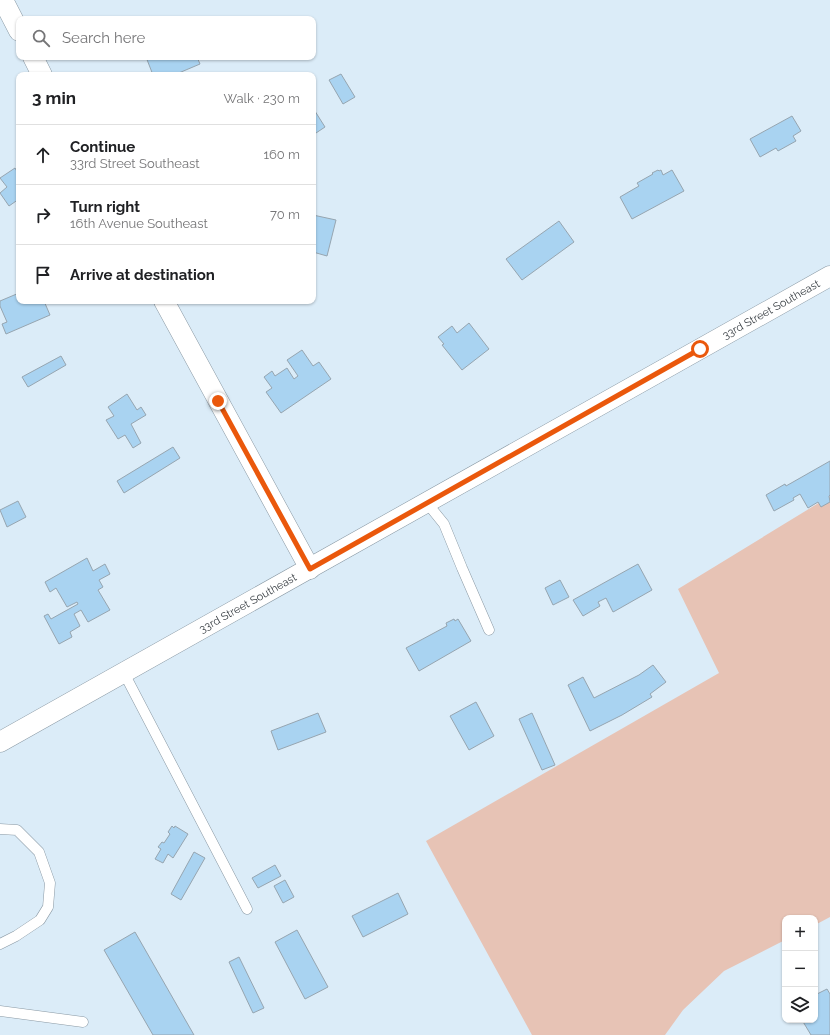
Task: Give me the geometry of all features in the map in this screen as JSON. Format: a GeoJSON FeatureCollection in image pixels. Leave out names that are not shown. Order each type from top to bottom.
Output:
{"type":"FeatureCollection","features":[{"type":"Feature","properties":{"kind":"street"},"geometry":{"type":"LineString","coordinates":[[3,0],[16,25]]}},
{"type":"Feature","properties":{"kind":"street"},"geometry":{"type":"LineString","coordinates":[[34,60],[40,72]]}},
{"type":"Feature","properties":{"kind":"street","name":"33rd Street Southeast"},"geometry":{"type":"LineString","coordinates":[[0,742],[830,276]]}},
{"type":"Feature","properties":{"kind":"street"},"geometry":{"type":"LineString","coordinates":[[166,304],[310,569]]}},
{"type":"Feature","properties":{"kind":"lane"},"geometry":{"type":"LineString","coordinates":[[427,503],[444,524],[489,630]]}},
{"type":"Feature","properties":{"kind":"lane"},"geometry":{"type":"LineString","coordinates":[[124,672],[247,909]]}},
{"type":"Feature","properties":{"kind":"lane"},"geometry":{"type":"LineString","coordinates":[[0,829],[17,830],[39,852],[50,883],[48,907],[40,920],[16,936],[0,944]]}},
{"type":"Feature","properties":{"kind":"lane"},"geometry":{"type":"LineString","coordinates":[[0,1010],[83,1022]]}},
{"type":"Feature","properties":{"kind":"shaded area"},"geometry":{"type":"Polygon","coordinates":[[[830,496],[830,917],[818,923],[818,915],[782,915],[782,942],[724,971],[683,1010],[665,1035],[532,1035],[426,841],[719,673],[678,589],[830,496]]]}},
{"type":"Feature","properties":{"kind":"building"},"geometry":{"type":"Polygon","coordinates":[[[147,60],[198,60],[200,64],[181,72],[152,72],[147,60]]]}},
{"type":"Feature","properties":{"kind":"building"},"geometry":{"type":"Polygon","coordinates":[[[341,74],[355,97],[343,104],[329,80],[341,74]]]}},
{"type":"Feature","properties":{"kind":"building"},"geometry":{"type":"Polygon","coordinates":[[[316,113],[325,127],[316,133],[316,113]]]}},
{"type":"Feature","properties":{"kind":"building"},"geometry":{"type":"Polygon","coordinates":[[[792,116],[801,131],[793,136],[796,141],[778,151],[776,148],[760,157],[750,139],[792,116]]]}},
{"type":"Feature","properties":{"kind":"building"},"geometry":{"type":"Polygon","coordinates":[[[15,168],[16,201],[9,206],[0,193],[7,187],[0,178],[15,168]]]}},
{"type":"Feature","properties":{"kind":"building"},"geometry":{"type":"Polygon","coordinates":[[[658,170],[661,170],[663,175],[672,170],[684,191],[632,219],[620,197],[639,186],[637,183],[658,170]]]}},
{"type":"Feature","properties":{"kind":"building"},"geometry":{"type":"Polygon","coordinates":[[[316,216],[336,220],[327,256],[316,253],[316,216]]]}},
{"type":"Feature","properties":{"kind":"building"},"geometry":{"type":"Polygon","coordinates":[[[559,221],[574,242],[522,280],[506,259],[559,221]]]}},
{"type":"Feature","properties":{"kind":"building"},"geometry":{"type":"Polygon","coordinates":[[[16,294],[16,304],[45,304],[50,315],[6,334],[2,324],[7,322],[0,306],[0,301],[16,294]]]}},
{"type":"Feature","properties":{"kind":"building"},"geometry":{"type":"Polygon","coordinates":[[[469,323],[489,349],[462,370],[442,345],[444,344],[438,337],[452,326],[457,333],[469,323]]]}},
{"type":"Feature","properties":{"kind":"building"},"geometry":{"type":"Polygon","coordinates":[[[302,350],[313,366],[319,362],[331,379],[281,413],[266,392],[272,388],[264,377],[272,371],[275,376],[287,368],[294,379],[298,376],[287,360],[302,350]]]}},
{"type":"Feature","properties":{"kind":"building"},"geometry":{"type":"Polygon","coordinates":[[[61,356],[66,365],[28,387],[22,377],[61,356]]]}},
{"type":"Feature","properties":{"kind":"building"},"geometry":{"type":"Polygon","coordinates":[[[127,394],[137,410],[141,407],[146,415],[131,424],[141,443],[133,448],[125,435],[118,439],[106,420],[114,416],[108,407],[127,394]]]}},
{"type":"Feature","properties":{"kind":"building"},"geometry":{"type":"Polygon","coordinates":[[[173,447],[180,458],[124,493],[117,481],[173,447]]]}},
{"type":"Feature","properties":{"kind":"building"},"geometry":{"type":"Polygon","coordinates":[[[830,461],[830,502],[821,507],[818,502],[808,508],[800,494],[793,498],[794,500],[774,511],[766,495],[785,484],[786,486],[830,461]]]}},
{"type":"Feature","properties":{"kind":"building"},"geometry":{"type":"Polygon","coordinates":[[[18,501],[26,517],[7,527],[0,510],[18,501]]]}},
{"type":"Feature","properties":{"kind":"building"},"geometry":{"type":"Polygon","coordinates":[[[87,558],[93,571],[105,564],[110,574],[99,580],[103,587],[98,590],[110,610],[88,622],[81,610],[74,614],[80,626],[70,632],[72,637],[59,644],[44,616],[48,614],[51,619],[78,604],[77,602],[67,607],[56,588],[50,592],[45,582],[87,558]]]}},
{"type":"Feature","properties":{"kind":"building"},"geometry":{"type":"Polygon","coordinates":[[[638,564],[652,590],[613,612],[606,598],[598,602],[600,606],[583,616],[573,600],[638,564]]]}},
{"type":"Feature","properties":{"kind":"building"},"geometry":{"type":"Polygon","coordinates":[[[560,580],[569,597],[553,605],[545,588],[560,580]]]}},
{"type":"Feature","properties":{"kind":"building"},"geometry":{"type":"Polygon","coordinates":[[[454,619],[455,621],[458,619],[471,641],[419,671],[406,648],[447,626],[446,623],[454,619]]]}},
{"type":"Feature","properties":{"kind":"building"},"geometry":{"type":"Polygon","coordinates":[[[653,665],[666,682],[650,694],[652,697],[622,715],[590,731],[568,685],[583,677],[594,698],[639,675],[653,665]]]}},
{"type":"Feature","properties":{"kind":"building"},"geometry":{"type":"Polygon","coordinates":[[[476,702],[494,736],[469,750],[450,716],[476,702]]]}},
{"type":"Feature","properties":{"kind":"building"},"geometry":{"type":"Polygon","coordinates":[[[318,713],[326,732],[278,750],[271,731],[318,713]]]}},
{"type":"Feature","properties":{"kind":"building"},"geometry":{"type":"Polygon","coordinates":[[[532,713],[555,765],[542,770],[519,719],[532,713]]]}},
{"type":"Feature","properties":{"kind":"building"},"geometry":{"type":"Polygon","coordinates":[[[172,826],[174,828],[175,826],[188,834],[173,858],[168,854],[163,863],[155,859],[161,849],[158,847],[162,842],[164,843],[170,834],[168,832],[172,826]]]}},
{"type":"Feature","properties":{"kind":"building"},"geometry":{"type":"Polygon","coordinates":[[[194,852],[205,858],[181,900],[171,894],[194,852]]]}},
{"type":"Feature","properties":{"kind":"building"},"geometry":{"type":"Polygon","coordinates":[[[275,865],[281,876],[258,888],[252,878],[275,865]]]}},
{"type":"Feature","properties":{"kind":"building"},"geometry":{"type":"Polygon","coordinates":[[[285,880],[294,897],[283,903],[274,886],[285,880]]]}},
{"type":"Feature","properties":{"kind":"building"},"geometry":{"type":"Polygon","coordinates":[[[398,893],[408,914],[363,937],[352,916],[398,893]]]}},
{"type":"Feature","properties":{"kind":"building"},"geometry":{"type":"Polygon","coordinates":[[[297,930],[328,987],[305,999],[275,942],[297,930]]]}},
{"type":"Feature","properties":{"kind":"building"},"geometry":{"type":"Polygon","coordinates":[[[135,932],[194,1035],[153,1035],[104,950],[135,932]]]}},
{"type":"Feature","properties":{"kind":"building"},"geometry":{"type":"Polygon","coordinates":[[[239,957],[264,1008],[253,1013],[229,962],[239,957]]]}},
{"type":"Feature","properties":{"kind":"building"},"geometry":{"type":"Polygon","coordinates":[[[827,989],[830,994],[830,1035],[811,1035],[804,1023],[818,1023],[818,994],[827,989]]]}},
{"type":"Feature","properties":{"kind":"route"},"geometry":{"type":"LineString","coordinates":[[218,401],[310,569],[700,349]]}}]}
